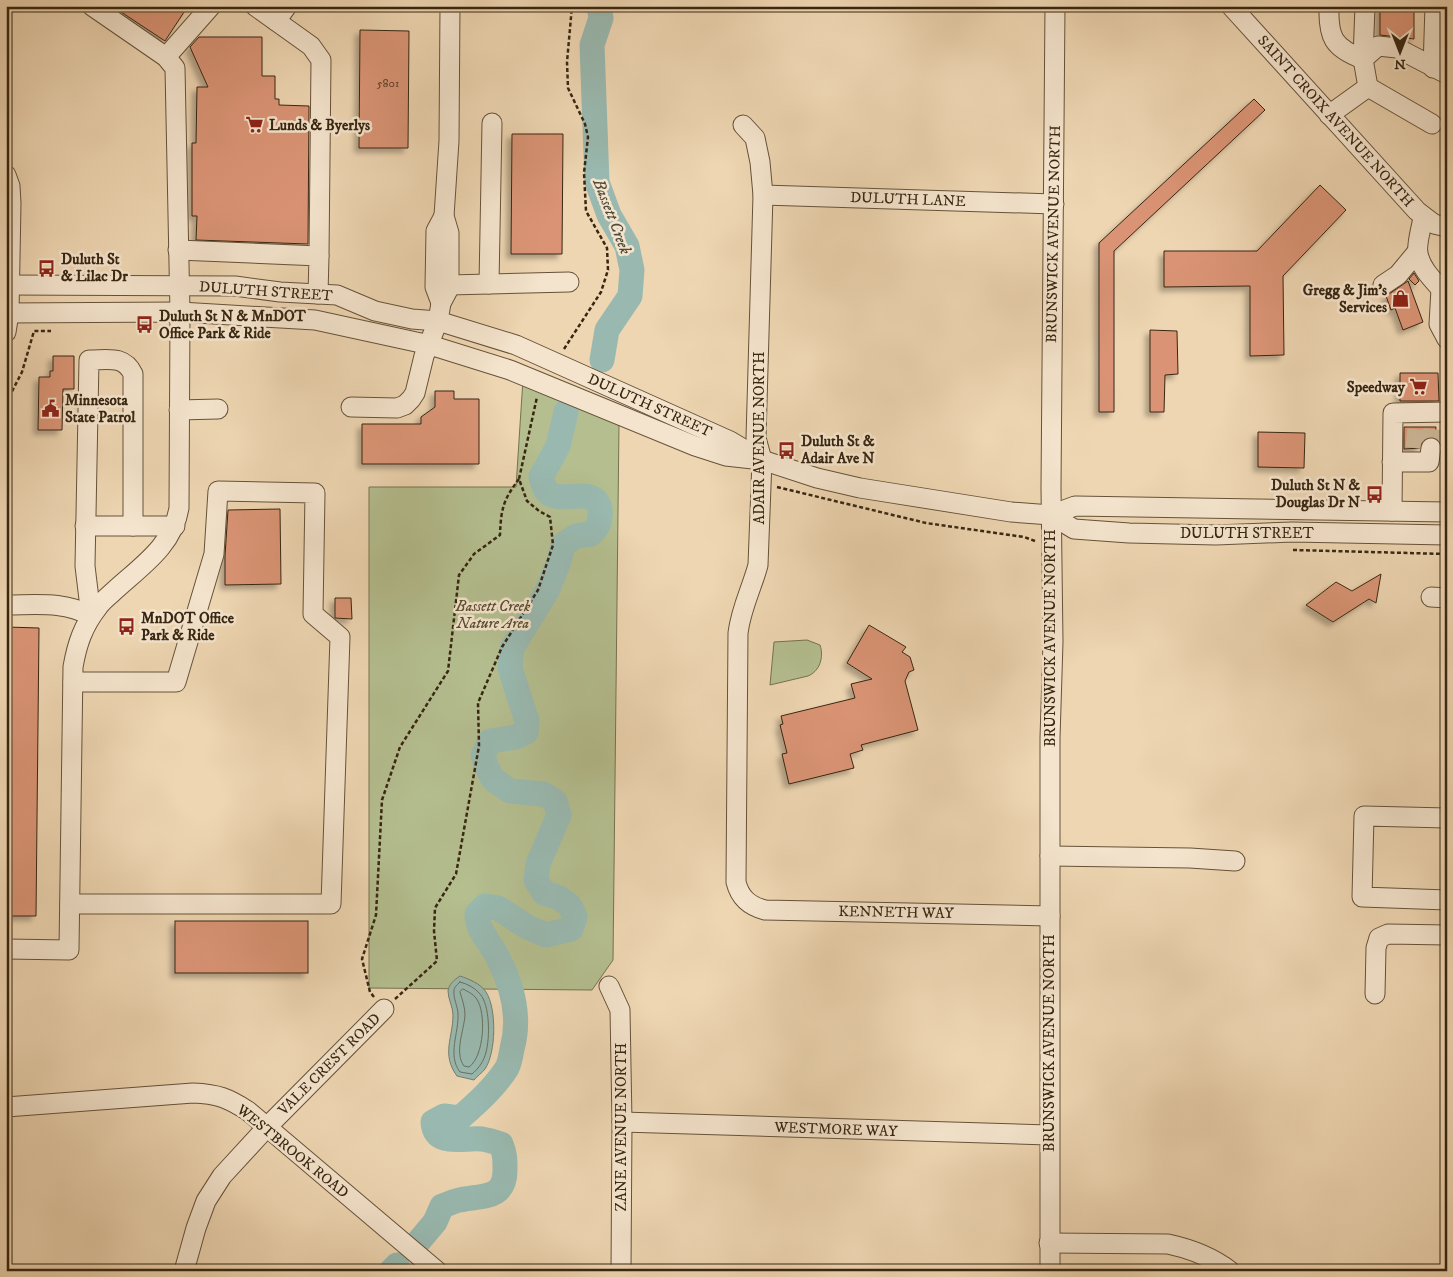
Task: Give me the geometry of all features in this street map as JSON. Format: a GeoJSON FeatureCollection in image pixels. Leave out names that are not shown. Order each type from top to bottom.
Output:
{"type":"FeatureCollection","features":[{"type":"Feature","properties":{"kind":"street"},"geometry":{"type":"LineString","coordinates":[[6,950],[69,950],[73,667],[78,641],[91,616],[99,606],[163,546],[175,526],[179,508],[180,312],[175,68],[166,57],[92,6]]}},
{"type":"Feature","properties":{"kind":"street"},"geometry":{"type":"LineString","coordinates":[[166,57],[211,6]]}},
{"type":"Feature","properties":{"kind":"street"},"geometry":{"type":"LineString","coordinates":[[255,6],[282,14],[321,60],[318,294]]}},
{"type":"Feature","properties":{"kind":"street"},"geometry":{"type":"LineString","coordinates":[[351,407],[397,408],[405,405],[415,393],[424,356],[430,345],[449,288],[449,233],[444,216],[450,141],[450,6]]}},
{"type":"Feature","properties":{"kind":"street","name":"BRUNSWICK AVENUE NORTH"},"geometry":{"type":"LineString","coordinates":[[1050,1271],[1050,738],[1053,642],[1051,515],[1055,6]]}},
{"type":"Feature","properties":{"kind":"street","name":"SAINT CROIX AVENUE NORTH"},"geometry":{"type":"LineString","coordinates":[[1231,6],[1423,217],[1434,224],[1447,227]]}},
{"type":"Feature","properties":{"kind":"street"},"geometry":{"type":"LineString","coordinates":[[1329,6],[1328,26],[1331,36],[1346,53],[1363,59]]}},
{"type":"Feature","properties":{"kind":"street"},"geometry":{"type":"LineString","coordinates":[[1365,6],[1363,59],[1368,87],[1432,124]]}},
{"type":"Feature","properties":{"kind":"street"},"geometry":{"type":"LineString","coordinates":[[1435,6],[1440,71]]}},
{"type":"Feature","properties":{"kind":"street"},"geometry":{"type":"LineString","coordinates":[[1363,59],[1378,46],[1397,48],[1440,71]]}},
{"type":"Feature","properties":{"kind":"street"},"geometry":{"type":"LineString","coordinates":[[1329,115],[1368,87]]}},
{"type":"Feature","properties":{"kind":"street"},"geometry":{"type":"LineString","coordinates":[[489,284],[492,123]]}},
{"type":"Feature","properties":{"kind":"street","name":"ADAIR AVENUE NORTH"},"geometry":{"type":"LineString","coordinates":[[743,124],[754,138],[760,162],[763,194],[756,438],[762,460],[758,565],[741,612],[738,633],[736,882],[738,893],[744,900]]}},
{"type":"Feature","properties":{"kind":"street"},"geometry":{"type":"LineString","coordinates":[[6,175],[10,186],[11,203],[6,332]]}},
{"type":"Feature","properties":{"kind":"street","name":"DULUTH LANE"},"geometry":{"type":"LineString","coordinates":[[763,194],[1054,204]]}},
{"type":"Feature","properties":{"kind":"street"},"geometry":{"type":"LineString","coordinates":[[440,312],[435,287],[436,231],[444,216]]}},
{"type":"Feature","properties":{"kind":"street"},"geometry":{"type":"LineString","coordinates":[[1383,285],[1398,275],[1417,252],[1423,217]]}},
{"type":"Feature","properties":{"kind":"street"},"geometry":{"type":"LineString","coordinates":[[178,250],[319,256]]}},
{"type":"Feature","properties":{"kind":"street"},"geometry":{"type":"LineString","coordinates":[[1417,252],[1429,276],[1444,286],[1439,324],[1447,339]]}},
{"type":"Feature","properties":{"kind":"street"},"geometry":{"type":"LineString","coordinates":[[449,285],[569,282]]}},
{"type":"Feature","properties":{"kind":"street","name":"DULUTH STREET"},"geometry":{"type":"LineString","coordinates":[[8,285],[235,286],[280,292],[337,295],[375,311],[412,319],[440,312],[730,441],[762,460]]}},
{"type":"Feature","properties":{"kind":"street","name":"DULUTH STREET"},"geometry":{"type":"LineString","coordinates":[[8,313],[180,312],[315,320],[430,345],[510,370],[694,446],[726,456],[762,460],[817,478],[860,488],[973,506],[1051,515],[1074,529],[1129,533],[1216,535],[1292,532],[1447,535]]}},
{"type":"Feature","properties":{"kind":"street"},"geometry":{"type":"LineString","coordinates":[[91,616],[84,566],[89,360],[120,360],[129,365],[133,374],[133,526]]}},
{"type":"Feature","properties":{"kind":"street"},"geometry":{"type":"LineString","coordinates":[[179,410],[218,409]]}},
{"type":"Feature","properties":{"kind":"street"},"geometry":{"type":"LineString","coordinates":[[1392,511],[1393,413],[1430,418]]}},
{"type":"Feature","properties":{"kind":"street"},"geometry":{"type":"LineString","coordinates":[[1392,462],[1420,453]]}},
{"type":"Feature","properties":{"kind":"street"},"geometry":{"type":"LineString","coordinates":[[70,904],[331,904],[340,637],[313,614],[315,493],[218,491],[214,554],[176,682],[73,682]]}},
{"type":"Feature","properties":{"kind":"street","name":"DULUTH STREET"},"geometry":{"type":"LineString","coordinates":[[1051,515],[1075,506],[1447,512]]}},
{"type":"Feature","properties":{"kind":"street"},"geometry":{"type":"LineString","coordinates":[[85,526],[175,526]]}},
{"type":"Feature","properties":{"kind":"street"},"geometry":{"type":"LineString","coordinates":[[6,604],[59,605],[80,610],[91,616]]}},
{"type":"Feature","properties":{"kind":"street"},"geometry":{"type":"LineString","coordinates":[[1447,818],[1364,816],[1362,897],[1447,900]]}},
{"type":"Feature","properties":{"kind":"street"},"geometry":{"type":"LineString","coordinates":[[1050,856],[1190,858],[1235,861]]}},
{"type":"Feature","properties":{"kind":"street","name":"KENNETH WAY"},"geometry":{"type":"LineString","coordinates":[[744,900],[755,907],[765,910],[1050,916]]}},
{"type":"Feature","properties":{"kind":"street"},"geometry":{"type":"LineString","coordinates":[[1375,994],[1376,948],[1380,938],[1388,934],[1447,935]]}},
{"type":"Feature","properties":{"kind":"street","name":"ZANE AVENUE NORTH"},"geometry":{"type":"LineString","coordinates":[[609,986],[620,1010],[622,1122],[621,1271]]}},
{"type":"Feature","properties":{"kind":"street","name":"VALE CREST ROAD"},"geometry":{"type":"LineString","coordinates":[[184,1271],[206,1201],[222,1176],[267,1127],[384,1009]]}},
{"type":"Feature","properties":{"kind":"street","name":"WESTBROOK ROAD"},"geometry":{"type":"LineString","coordinates":[[6,1107],[193,1093],[214,1094],[232,1100],[248,1111],[437,1271]]}},
{"type":"Feature","properties":{"kind":"street","name":"WESTMORE WAY"},"geometry":{"type":"LineString","coordinates":[[622,1122],[1049,1135]]}},
{"type":"Feature","properties":{"kind":"street"},"geometry":{"type":"LineString","coordinates":[[1049,1243],[1168,1244],[1204,1254],[1230,1271]]}},
{"type":"Feature","properties":{"kind":"path"},"geometry":{"type":"LineString","coordinates":[[564,349],[601,292],[608,270],[608,248],[586,211],[584,174],[588,137],[585,124],[568,88],[567,62],[572,6]]}},
{"type":"Feature","properties":{"kind":"path"},"geometry":{"type":"LineString","coordinates":[[6,403],[22,372],[34,331]]}},
{"type":"Feature","properties":{"kind":"path"},"geometry":{"type":"LineString","coordinates":[[519,479],[527,501],[550,517],[553,545],[538,590],[502,647],[478,703],[479,746],[456,874],[435,908],[434,931],[437,961],[384,1009],[370,992],[362,959],[376,915],[382,800],[400,746],[448,671],[459,575],[474,554],[500,535],[501,517],[506,498],[519,479],[538,390]]}},
{"type":"Feature","properties":{"kind":"green space","name":"Bassett Creek Nature Area"},"geometry":{"type":"Polygon","coordinates":[[[523,379],[619,423],[613,960],[592,990],[369,988],[369,487],[516,487],[523,379]]]}},
{"type":"Feature","properties":{"kind":"green space"},"geometry":{"type":"Polygon","coordinates":[[[807,640],[820,645],[822,654],[816,671],[808,676],[770,685],[774,642],[807,640]]]}},
{"type":"Feature","properties":{"kind":"water"},"geometry":{"type":"Polygon","coordinates":[[[460,976],[484,989],[492,1009],[494,1031],[489,1062],[474,1080],[457,1076],[452,1068],[449,1053],[453,1015],[448,991],[452,982],[460,976]]]}},
{"type":"Feature","properties":{"kind":"building"},"geometry":{"type":"Polygon","coordinates":[[[112,6],[188,6],[165,41],[112,6]]]}},
{"type":"Feature","properties":{"kind":"building"},"geometry":{"type":"Polygon","coordinates":[[[1380,6],[1414,6],[1414,39],[1380,35],[1380,6]]]}},
{"type":"Feature","properties":{"kind":"building"},"geometry":{"type":"Polygon","coordinates":[[[360,30],[409,31],[408,148],[359,148],[360,30]]]}},
{"type":"Feature","properties":{"kind":"building","name":"Lunds & Byerlys"},"geometry":{"type":"Polygon","coordinates":[[[199,37],[262,37],[262,76],[275,76],[275,99],[279,99],[279,105],[309,106],[308,244],[196,240],[197,216],[192,216],[192,143],[196,143],[197,87],[208,87],[190,47],[199,37]]]}},
{"type":"Feature","properties":{"kind":"building"},"geometry":{"type":"Polygon","coordinates":[[[1254,99],[1265,110],[1114,251],[1114,412],[1099,412],[1099,243],[1254,99]]]}},
{"type":"Feature","properties":{"kind":"building"},"geometry":{"type":"Polygon","coordinates":[[[512,134],[563,134],[562,254],[511,254],[512,134]]]}},
{"type":"Feature","properties":{"kind":"building"},"geometry":{"type":"Polygon","coordinates":[[[1320,185],[1346,210],[1283,276],[1284,355],[1250,356],[1250,286],[1164,287],[1164,251],[1257,251],[1320,185]]]}},
{"type":"Feature","properties":{"kind":"building"},"geometry":{"type":"Polygon","coordinates":[[[1414,273],[1419,281],[1415,285],[1409,279],[1414,273]]]}},
{"type":"Feature","properties":{"kind":"building","name":"Gregg & Jim's Services"},"geometry":{"type":"Polygon","coordinates":[[[1408,281],[1423,322],[1403,330],[1395,308],[1391,310],[1386,296],[1408,281]]]}},
{"type":"Feature","properties":{"kind":"building"},"geometry":{"type":"Polygon","coordinates":[[[1150,330],[1177,331],[1178,374],[1165,375],[1164,412],[1150,412],[1150,330]]]}},
{"type":"Feature","properties":{"kind":"building","name":"Minnesota State Patrol"},"geometry":{"type":"Polygon","coordinates":[[[53,356],[74,356],[74,389],[63,389],[62,430],[38,430],[39,377],[50,377],[50,371],[53,371],[53,356]]]}},
{"type":"Feature","properties":{"kind":"building","name":"Speedway"},"geometry":{"type":"Polygon","coordinates":[[[1400,373],[1438,373],[1439,401],[1400,401],[1400,373]]]}},
{"type":"Feature","properties":{"kind":"building"},"geometry":{"type":"Polygon","coordinates":[[[435,391],[454,391],[454,399],[479,399],[479,464],[362,464],[362,424],[421,424],[421,417],[435,407],[435,391]]]}},
{"type":"Feature","properties":{"kind":"building","name":"Speedway"},"geometry":{"type":"Polygon","coordinates":[[[1404,427],[1436,427],[1435,438],[1426,438],[1422,441],[1420,448],[1404,449],[1404,427]]]}},
{"type":"Feature","properties":{"kind":"building"},"geometry":{"type":"Polygon","coordinates":[[[1258,432],[1305,433],[1304,468],[1258,467],[1258,432]]]}},
{"type":"Feature","properties":{"kind":"building"},"geometry":{"type":"Polygon","coordinates":[[[280,509],[281,584],[225,585],[228,510],[280,509]]]}},
{"type":"Feature","properties":{"kind":"building"},"geometry":{"type":"Polygon","coordinates":[[[1381,574],[1376,603],[1369,599],[1333,622],[1306,605],[1336,582],[1352,591],[1381,574]]]}},
{"type":"Feature","properties":{"kind":"building"},"geometry":{"type":"Polygon","coordinates":[[[335,598],[351,598],[352,619],[335,618],[335,598]]]}},
{"type":"Feature","properties":{"kind":"building"},"geometry":{"type":"Polygon","coordinates":[[[869,625],[906,647],[902,652],[910,657],[914,670],[909,672],[905,681],[918,730],[861,745],[863,750],[850,754],[854,768],[789,784],[782,754],[787,753],[780,725],[783,724],[781,716],[855,698],[851,684],[872,679],[847,663],[869,625]]]}},
{"type":"Feature","properties":{"kind":"building"},"geometry":{"type":"Polygon","coordinates":[[[6,627],[39,628],[36,916],[6,916],[6,627]]]}},
{"type":"Feature","properties":{"kind":"building"},"geometry":{"type":"Polygon","coordinates":[[[175,921],[308,921],[308,973],[175,973],[175,921]]]}},
{"type":"Feature","properties":{"kind":"waterway","name":"Bassett Creek"},"geometry":{"type":"LineString","coordinates":[[599,6],[601,18],[592,45],[597,182],[609,215],[627,246],[632,270],[630,296],[607,330],[602,360]]}},
{"type":"Feature","properties":{"kind":"waterway","name":"Bassett Creek"},"geometry":{"type":"LineString","coordinates":[[419,1241],[435,1222],[442,1206],[458,1200],[491,1194],[501,1187],[504,1180],[505,1160],[501,1144],[482,1139],[452,1140],[445,1138],[435,1130],[433,1122],[444,1116],[460,1118],[497,1082],[507,1068],[511,1056],[516,1025],[514,1002],[508,980],[495,952],[479,926],[477,914],[485,906],[498,908],[527,927],[546,935],[571,929],[575,917],[570,906],[560,898],[544,893],[536,880],[538,864],[559,815],[555,801],[543,794],[510,791],[493,779],[483,755],[490,741],[516,737],[526,732],[527,721],[510,668],[512,648],[547,591],[558,564],[563,545],[576,536],[591,534],[599,521],[600,510],[593,498],[586,496],[556,496],[550,494],[542,482],[541,477],[558,446],[566,412]]}},
{"type":"Feature","properties":{"kind":"waterway","name":"Bassett Creek"},"geometry":{"type":"LineString","coordinates":[[391,1271],[397,1265]]}},
{"type":"Feature","properties":{"kind":"tunnel"},"geometry":{"type":"LineString","coordinates":[[1415,448],[1417,427]]}},
{"type":"Feature","properties":{"kind":"tunnel"},"geometry":{"type":"LineString","coordinates":[[1431,448],[1433,427]]}},
{"type":"Feature","properties":{"kind":"place","name":"Lunds & Byerlys"},"geometry":{"type":"Point","coordinates":[255,125]}},
{"type":"Feature","properties":{"kind":"place","name":"Duluth St & Lilac Dr"},"geometry":{"type":"Point","coordinates":[47,268]}},
{"type":"Feature","properties":{"kind":"place","name":"Gregg & Jim's Services"},"geometry":{"type":"Point","coordinates":[1401,299]}},
{"type":"Feature","properties":{"kind":"place","name":"Duluth St N & MnDOT Office Park & Ride"},"geometry":{"type":"Point","coordinates":[145,325]}},
{"type":"Feature","properties":{"kind":"place","name":"Speedway"},"geometry":{"type":"Point","coordinates":[1419,387]}},
{"type":"Feature","properties":{"kind":"place","name":"Minnesota State Patrol"},"geometry":{"type":"Point","coordinates":[51,409]}},
{"type":"Feature","properties":{"kind":"place","name":"Duluth St & Adair Ave N"},"geometry":{"type":"Point","coordinates":[787,450]}},
{"type":"Feature","properties":{"kind":"place","name":"Duluth St N & Douglas Dr N"},"geometry":{"type":"Point","coordinates":[1374,494]}},
{"type":"Feature","properties":{"kind":"place","name":"MnDOT Office Park & Ride"},"geometry":{"type":"Point","coordinates":[127,627]}}]}
